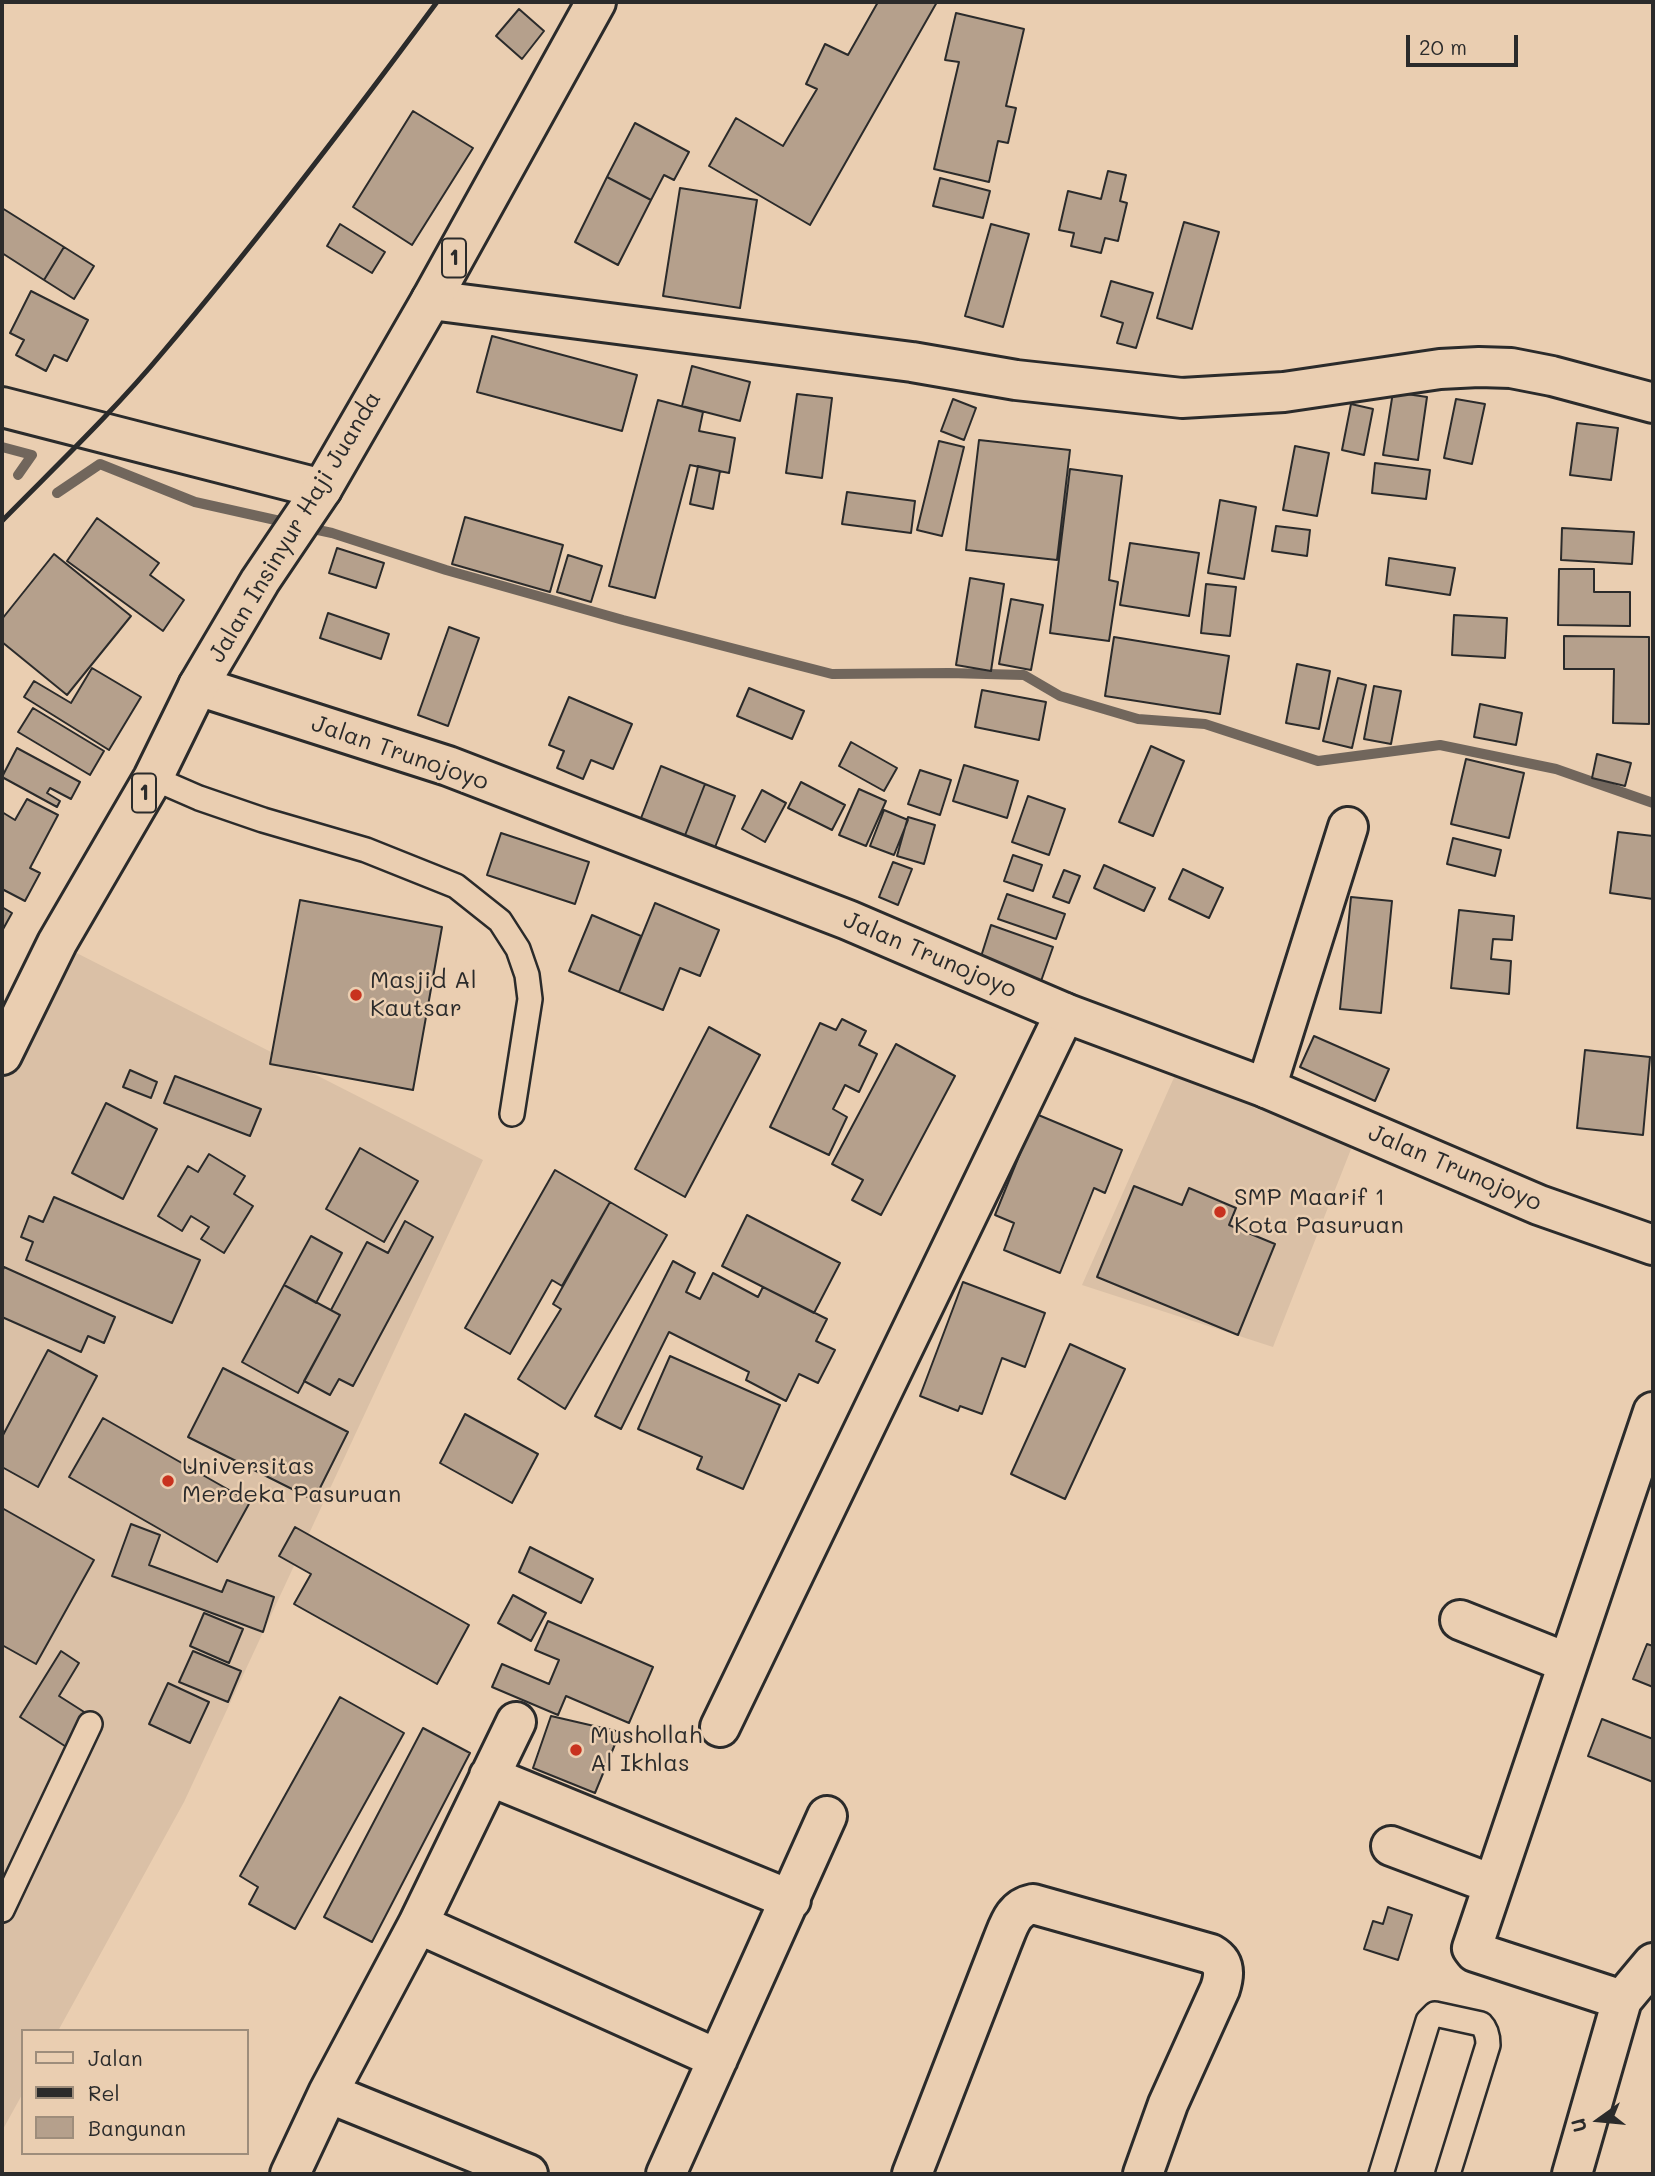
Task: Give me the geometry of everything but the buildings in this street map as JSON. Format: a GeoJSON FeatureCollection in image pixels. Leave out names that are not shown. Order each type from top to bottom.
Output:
{"type":"FeatureCollection","features":[{"type":"Feature","properties":{"kind":"main road","name":"Jalan Insinyur Haji Juanda"},"geometry":{"type":"LineString","coordinates":[[2,1055],[57,943],[153,778],[198,687],[260,581],[307,511],[431,300],[596,2]]}},
{"type":"Feature","properties":{"kind":"main road"},"geometry":{"type":"LineString","coordinates":[[431,300],[912,362],[1016,380],[1182,398],[1284,391],[1440,369],[1479,367],[1511,368],[1552,376],[1653,403]]}},
{"type":"Feature","properties":{"kind":"main road"},"geometry":{"type":"LineString","coordinates":[[2,407],[307,511]]}},
{"type":"Feature","properties":{"kind":"main road","name":"Jalan Trunojoyo"},"geometry":{"type":"LineString","coordinates":[[198,687],[448,766],[848,920],[1065,1013],[1266,1088],[1539,1205],[1653,1245]]}},
{"type":"Feature","properties":{"kind":"main road"},"geometry":{"type":"LineString","coordinates":[[1266,1088],[1348,827]]}},
{"type":"Feature","properties":{"kind":"main road"},"geometry":{"type":"LineString","coordinates":[[720,1727],[1065,1013]]}},
{"type":"Feature","properties":{"kind":"main road"},"geometry":{"type":"LineString","coordinates":[[1622,2000],[1475,1952],[1472,1943],[1653,1412]]}},
{"type":"Feature","properties":{"kind":"main road"},"geometry":{"type":"LineString","coordinates":[[1460,1620],[1567,1663]]}},
{"type":"Feature","properties":{"kind":"main road"},"geometry":{"type":"LineString","coordinates":[[290,2174],[328,2093],[418,1924],[516,1722]]}},
{"type":"Feature","properties":{"kind":"main road"},"geometry":{"type":"LineString","coordinates":[[489,1776],[791,1900]]}},
{"type":"Feature","properties":{"kind":"main road"},"geometry":{"type":"LineString","coordinates":[[666,2174],[827,1816]]}},
{"type":"Feature","properties":{"kind":"main road"},"geometry":{"type":"LineString","coordinates":[[1391,1846],[1492,1884]]}},
{"type":"Feature","properties":{"kind":"main road"},"geometry":{"type":"LineString","coordinates":[[912,2174],[1014,1914],[1033,1904],[1211,1954],[1218,1958],[1223,1968],[1224,1977],[1220,1989],[1168,2104],[1143,2174]]}},
{"type":"Feature","properties":{"kind":"main road"},"geometry":{"type":"LineString","coordinates":[[418,1924],[718,2059]]}},
{"type":"Feature","properties":{"kind":"main road"},"geometry":{"type":"LineString","coordinates":[[1572,2174],[1622,2000],[1653,1963]]}},
{"type":"Feature","properties":{"kind":"main road"},"geometry":{"type":"LineString","coordinates":[[328,2093],[528,2174]]}},
{"type":"Feature","properties":{"kind":"lane"},"geometry":{"type":"LineString","coordinates":[[153,778],[199,798],[263,820],[366,850],[456,886],[500,921],[517,949],[527,975],[530,999],[512,1114]]}},
{"type":"Feature","properties":{"kind":"lane"},"geometry":{"type":"LineString","coordinates":[[2,1910],[90,1724]]}},
{"type":"Feature","properties":{"kind":"lane"},"geometry":{"type":"LineString","coordinates":[[1381,2174],[1428,2021],[1435,2014],[1481,2024],[1486,2029],[1488,2038],[1448,2174]]}},
{"type":"Feature","properties":{"kind":"shaded area","name":"Universitas Merdeka Pasuruan"},"geometry":{"type":"Polygon","coordinates":[[[57,943],[483,1160],[184,1802],[59,2029],[21,2029],[21,2097],[2,2131],[2,1042],[57,943]]]}},
{"type":"Feature","properties":{"kind":"shaded area","name":"SMP Maarif 1 Kota Pasuruan"},"geometry":{"type":"Polygon","coordinates":[[[1176,1073],[1355,1139],[1273,1347],[1082,1285],[1176,1073]]]}},
{"type":"Feature","properties":{"kind":"waterway"},"geometry":{"type":"LineString","coordinates":[[2,447],[32,455],[18,475]]}},
{"type":"Feature","properties":{"kind":"waterway"},"geometry":{"type":"LineString","coordinates":[[57,493],[100,464],[195,502],[289,523]]}},
{"type":"Feature","properties":{"kind":"waterway"},"geometry":{"type":"LineString","coordinates":[[304,527],[623,620],[832,674],[1024,675],[1060,696],[1138,719],[1205,724],[1318,761],[1440,745],[1556,769],[1653,803]]}},
{"type":"Feature","properties":{"kind":"railway"},"geometry":{"type":"LineString","coordinates":[[2,521],[124,396],[199,309],[303,179],[437,2]]}},
{"type":"Feature","properties":{"kind":"place","name":"Masjid Al Kautsar"},"geometry":{"type":"Point","coordinates":[356,995]}},
{"type":"Feature","properties":{"kind":"place","name":"SMP Maarif 1 Kota Pasuruan"},"geometry":{"type":"Point","coordinates":[1220,1212]}},
{"type":"Feature","properties":{"kind":"place","name":"Universitas Merdeka Pasuruan"},"geometry":{"type":"Point","coordinates":[168,1481]}},
{"type":"Feature","properties":{"kind":"place","name":"Mushollah Al Ikhlas"},"geometry":{"type":"Point","coordinates":[576,1750]}}]}
